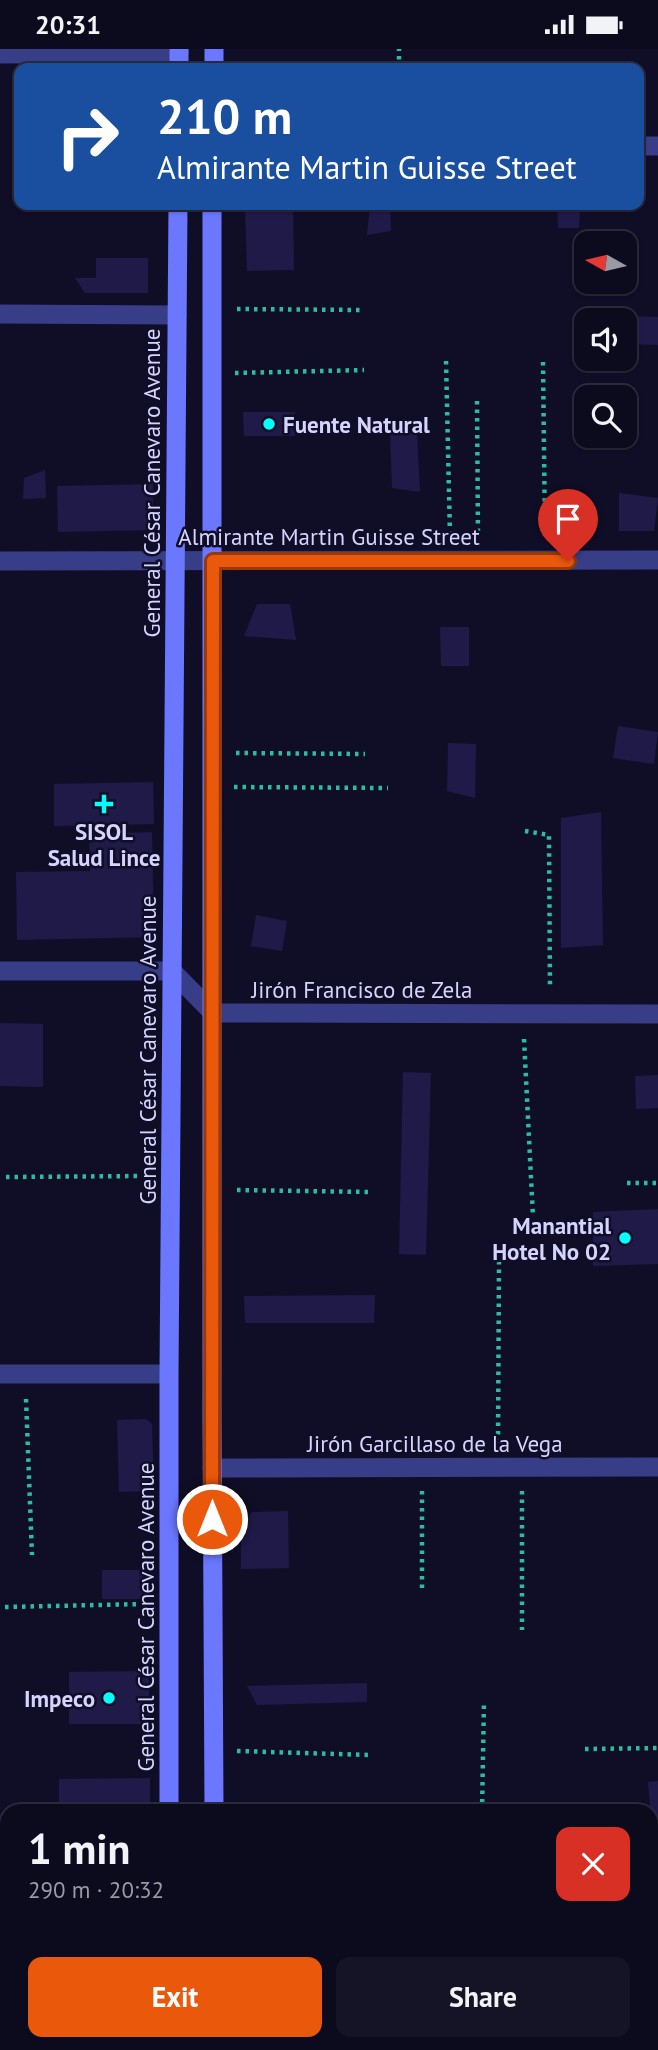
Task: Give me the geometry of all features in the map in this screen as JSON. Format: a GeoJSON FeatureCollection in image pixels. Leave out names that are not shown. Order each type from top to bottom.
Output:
{"type":"FeatureCollection","features":[{"type":"Feature","properties":{"kind":"main road","name":"General César Canevaro Avenue"},"geometry":{"type":"LineString","coordinates":[[169,1804],[169,1374],[178,210]]}},
{"type":"Feature","properties":{"kind":"main road"},"geometry":{"type":"LineString","coordinates":[[212,210],[214,1804]]}},
{"type":"Feature","properties":{"kind":"street"},"geometry":{"type":"LineString","coordinates":[[0,54],[179,57]]}},
{"type":"Feature","properties":{"kind":"street"},"geometry":{"type":"LineString","coordinates":[[0,314],[177,315]]}},
{"type":"Feature","properties":{"kind":"street","name":"Almirante Martin Guisse Street"},"geometry":{"type":"LineString","coordinates":[[0,561],[658,560]]}},
{"type":"Feature","properties":{"kind":"street"},"geometry":{"type":"LineString","coordinates":[[0,971],[172,971],[213,1013]]}},
{"type":"Feature","properties":{"kind":"street","name":"Jirón Francisco de Zela"},"geometry":{"type":"LineString","coordinates":[[213,1013],[658,1014]]}},
{"type":"Feature","properties":{"kind":"street"},"geometry":{"type":"LineString","coordinates":[[0,1374],[169,1374]]}},
{"type":"Feature","properties":{"kind":"street","name":"Jirón Garcillaso de la Vega"},"geometry":{"type":"LineString","coordinates":[[212,1468],[658,1467]]}},
{"type":"Feature","properties":{"kind":"path"},"geometry":{"type":"LineString","coordinates":[[212,309],[363,310]]}},
{"type":"Feature","properties":{"kind":"path"},"geometry":{"type":"LineString","coordinates":[[446,362],[451,561]]}},
{"type":"Feature","properties":{"kind":"path"},"geometry":{"type":"LineString","coordinates":[[543,362],[545,561]]}},
{"type":"Feature","properties":{"kind":"path"},"geometry":{"type":"LineString","coordinates":[[212,373],[363,370]]}},
{"type":"Feature","properties":{"kind":"path"},"geometry":{"type":"LineString","coordinates":[[477,401],[478,561]]}},
{"type":"Feature","properties":{"kind":"path"},"geometry":{"type":"LineString","coordinates":[[213,753],[365,754]]}},
{"type":"Feature","properties":{"kind":"path"},"geometry":{"type":"LineString","coordinates":[[213,787],[388,788]]}},
{"type":"Feature","properties":{"kind":"path"},"geometry":{"type":"LineString","coordinates":[[525,831],[549,835],[551,1014]]}},
{"type":"Feature","properties":{"kind":"path"},"geometry":{"type":"LineString","coordinates":[[523,1013],[533,1217]]}},
{"type":"Feature","properties":{"kind":"path"},"geometry":{"type":"LineString","coordinates":[[6,1177],[171,1176]]}},
{"type":"Feature","properties":{"kind":"path"},"geometry":{"type":"LineString","coordinates":[[627,1183],[658,1183]]}},
{"type":"Feature","properties":{"kind":"path"},"geometry":{"type":"LineString","coordinates":[[212,1189],[369,1192]]}},
{"type":"Feature","properties":{"kind":"path"},"geometry":{"type":"LineString","coordinates":[[497,1468],[499,1262]]}},
{"type":"Feature","properties":{"kind":"path"},"geometry":{"type":"LineString","coordinates":[[26,1373],[32,1555]]}},
{"type":"Feature","properties":{"kind":"path"},"geometry":{"type":"LineString","coordinates":[[522,1467],[522,1630]]}},
{"type":"Feature","properties":{"kind":"path"},"geometry":{"type":"LineString","coordinates":[[422,1468],[422,1588]]}},
{"type":"Feature","properties":{"kind":"path"},"geometry":{"type":"LineString","coordinates":[[5,1608],[169,1604]]}},
{"type":"Feature","properties":{"kind":"path"},"geometry":{"type":"LineString","coordinates":[[482,1804],[484,1701]]}},
{"type":"Feature","properties":{"kind":"path"},"geometry":{"type":"LineString","coordinates":[[585,1749],[658,1748]]}},
{"type":"Feature","properties":{"kind":"path"},"geometry":{"type":"LineString","coordinates":[[214,1750],[369,1755]]}},
{"type":"Feature","properties":{"kind":"building"},"geometry":{"type":"Polygon","coordinates":[[[245,210],[293,210],[294,270],[247,271],[245,210]]]}},
{"type":"Feature","properties":{"kind":"building"},"geometry":{"type":"Polygon","coordinates":[[[370,210],[390,210],[391,231],[367,235],[370,210]]]}},
{"type":"Feature","properties":{"kind":"building"},"geometry":{"type":"Polygon","coordinates":[[[557,210],[580,210],[579,228],[558,228],[557,210]]]}},
{"type":"Feature","properties":{"kind":"building"},"geometry":{"type":"Polygon","coordinates":[[[96,258],[148,258],[148,293],[85,293],[75,278],[96,278],[96,258]]]}},
{"type":"Feature","properties":{"kind":"building"},"geometry":{"type":"Polygon","coordinates":[[[637,316],[658,317],[658,345],[637,344],[637,316]]]}},
{"type":"Feature","properties":{"kind":"building","name":"Fuente Natural"},"geometry":{"type":"Polygon","coordinates":[[[243,412],[295,412],[295,436],[244,436],[243,412]]]}},
{"type":"Feature","properties":{"kind":"building"},"geometry":{"type":"Polygon","coordinates":[[[390,433],[417,433],[420,492],[392,488],[390,433]]]}},
{"type":"Feature","properties":{"kind":"building"},"geometry":{"type":"Polygon","coordinates":[[[45,470],[46,498],[23,499],[24,478],[45,470]]]}},
{"type":"Feature","properties":{"kind":"building"},"geometry":{"type":"Polygon","coordinates":[[[153,484],[153,530],[58,532],[57,486],[153,484]]]}},
{"type":"Feature","properties":{"kind":"building"},"geometry":{"type":"Polygon","coordinates":[[[619,493],[658,498],[654,531],[619,531],[619,493]]]}},
{"type":"Feature","properties":{"kind":"building"},"geometry":{"type":"Polygon","coordinates":[[[257,604],[290,604],[296,640],[244,636],[257,604]]]}},
{"type":"Feature","properties":{"kind":"building"},"geometry":{"type":"Polygon","coordinates":[[[440,627],[469,627],[469,666],[441,666],[440,627]]]}},
{"type":"Feature","properties":{"kind":"building"},"geometry":{"type":"Polygon","coordinates":[[[618,726],[658,732],[654,764],[613,758],[618,726]]]}},
{"type":"Feature","properties":{"kind":"building"},"geometry":{"type":"Polygon","coordinates":[[[448,743],[476,744],[475,798],[447,791],[448,743]]]}},
{"type":"Feature","properties":{"kind":"building","name":"SISOL Salud Lince"},"geometry":{"type":"Polygon","coordinates":[[[153,782],[154,824],[54,826],[54,784],[153,782]]]}},
{"type":"Feature","properties":{"kind":"building"},"geometry":{"type":"Polygon","coordinates":[[[601,812],[603,945],[561,948],[561,818],[601,812]]]}},
{"type":"Feature","properties":{"kind":"building"},"geometry":{"type":"Polygon","coordinates":[[[152,832],[154,937],[17,940],[16,872],[90,871],[89,834],[152,832]]]}},
{"type":"Feature","properties":{"kind":"building"},"geometry":{"type":"Polygon","coordinates":[[[256,915],[287,921],[282,951],[251,946],[256,915]]]}},
{"type":"Feature","properties":{"kind":"building"},"geometry":{"type":"Polygon","coordinates":[[[0,1023],[43,1024],[43,1087],[0,1086],[0,1023]]]}},
{"type":"Feature","properties":{"kind":"building"},"geometry":{"type":"Polygon","coordinates":[[[403,1072],[431,1073],[426,1255],[399,1254],[403,1072]]]}},
{"type":"Feature","properties":{"kind":"building"},"geometry":{"type":"Polygon","coordinates":[[[658,1075],[658,1108],[636,1109],[635,1076],[658,1075]]]}},
{"type":"Feature","properties":{"kind":"building","name":"Manantial Hotel No 02"},"geometry":{"type":"Polygon","coordinates":[[[658,1209],[658,1264],[593,1266],[593,1212],[658,1209]]]}},
{"type":"Feature","properties":{"kind":"building"},"geometry":{"type":"Polygon","coordinates":[[[375,1295],[374,1323],[245,1323],[244,1296],[375,1295]]]}},
{"type":"Feature","properties":{"kind":"building"},"geometry":{"type":"Polygon","coordinates":[[[146,1419],[152,1424],[154,1491],[119,1492],[117,1420],[146,1419]]]}},
{"type":"Feature","properties":{"kind":"building"},"geometry":{"type":"Polygon","coordinates":[[[288,1511],[289,1568],[241,1569],[241,1524],[252,1512],[288,1511]]]}},
{"type":"Feature","properties":{"kind":"building"},"geometry":{"type":"Polygon","coordinates":[[[102,1570],[147,1570],[147,1599],[102,1599],[102,1570]]]}},
{"type":"Feature","properties":{"kind":"building","name":"Impeco"},"geometry":{"type":"Polygon","coordinates":[[[149,1671],[149,1724],[69,1724],[69,1672],[149,1671]]]}},
{"type":"Feature","properties":{"kind":"building"},"geometry":{"type":"Polygon","coordinates":[[[367,1683],[367,1702],[257,1705],[247,1686],[367,1683]]]}},
{"type":"Feature","properties":{"kind":"building"},"geometry":{"type":"Polygon","coordinates":[[[150,1778],[150,1804],[59,1804],[59,1779],[150,1778]]]}},
{"type":"Feature","properties":{"kind":"building"},"geometry":{"type":"Polygon","coordinates":[[[658,1781],[658,1804],[650,1804],[648,1782],[658,1781]]]}},
{"type":"Feature","properties":{"kind":"place","name":"Fuente Natural"},"geometry":{"type":"Point","coordinates":[269,424]}},
{"type":"Feature","properties":{"kind":"place","name":"SISOL Salud Lince"},"geometry":{"type":"Point","coordinates":[104,804]}},
{"type":"Feature","properties":{"kind":"place","name":"Manantial Hotel No 02"},"geometry":{"type":"Point","coordinates":[625,1238]}},
{"type":"Feature","properties":{"kind":"place","name":"Impeco"},"geometry":{"type":"Point","coordinates":[109,1698]}},
{"type":"Feature","properties":{"kind":"route"},"geometry":{"type":"LineString","coordinates":[[212,1519],[213,561],[568,561]]}}]}
